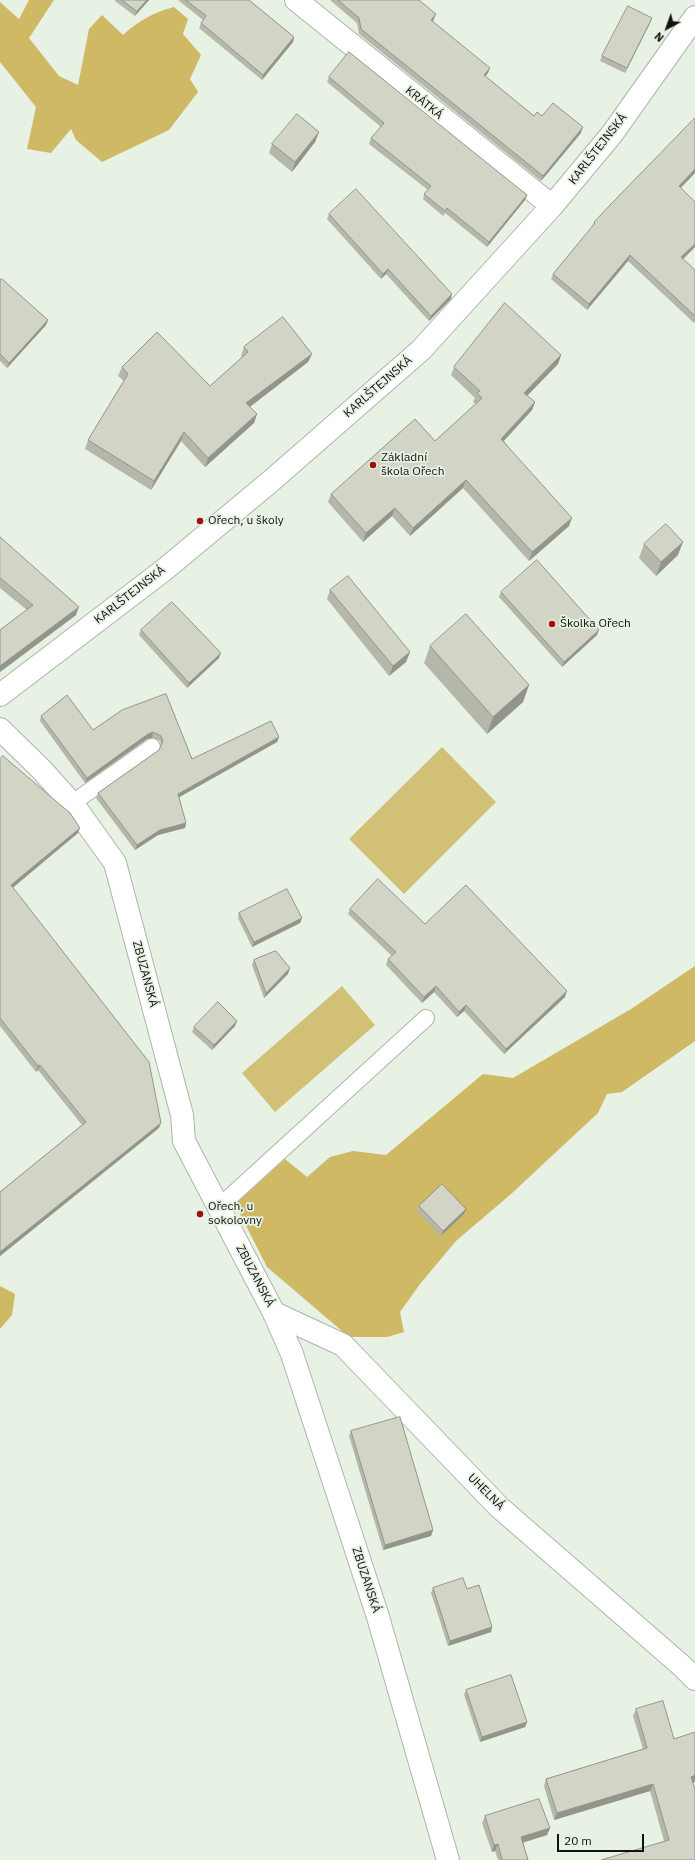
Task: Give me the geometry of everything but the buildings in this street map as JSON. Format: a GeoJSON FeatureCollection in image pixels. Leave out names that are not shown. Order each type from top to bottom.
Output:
{"type":"FeatureCollection","features":[{"type":"Feature","properties":{"kind":"street","name":"KRÁTKÁ"},"geometry":{"type":"LineString","coordinates":[[296,0],[552,206]]}},
{"type":"Feature","properties":{"kind":"street","name":"KARLŠTEJNSKÁ"},"geometry":{"type":"LineString","coordinates":[[0,695],[164,570],[271,481],[421,350],[552,206],[612,134],[695,17]]}},
{"type":"Feature","properties":{"kind":"street","name":"ZBUZANSKÁ"},"geometry":{"type":"LineString","coordinates":[[0,729],[42,770],[75,807],[115,863],[182,1115],[184,1141],[274,1313],[292,1354],[378,1617],[448,1860]]}},
{"type":"Feature","properties":{"kind":"street","name":"UHELNÁ"},"geometry":{"type":"LineString","coordinates":[[274,1313],[343,1345],[499,1507],[676,1661],[695,1680]]}},
{"type":"Feature","properties":{"kind":"lane"},"geometry":{"type":"LineString","coordinates":[[81,797],[152,747]]}},
{"type":"Feature","properties":{"kind":"lane"},"geometry":{"type":"LineString","coordinates":[[219,1207],[426,1018]]}},
{"type":"Feature","properties":{"kind":"shaded area"},"geometry":{"type":"Polygon","coordinates":[[[29,0],[54,0],[29,38],[59,76],[78,85],[89,29],[102,15],[123,35],[135,25],[147,18],[174,7],[188,19],[183,34],[201,55],[190,79],[198,92],[169,130],[102,162],[76,140],[71,129],[51,153],[27,149],[36,107],[0,62],[0,2],[19,19],[29,0]]]}},
{"type":"Feature","properties":{"kind":"shaded area"},"geometry":{"type":"Polygon","coordinates":[[[442,747],[496,802],[404,894],[349,839],[442,747]]]}},
{"type":"Feature","properties":{"kind":"shaded area"},"geometry":{"type":"Polygon","coordinates":[[[695,966],[695,1041],[622,1092],[607,1094],[598,1113],[511,1194],[456,1241],[420,1284],[400,1312],[404,1332],[387,1337],[349,1337],[267,1267],[235,1204],[285,1159],[307,1177],[330,1157],[353,1151],[386,1155],[483,1074],[513,1078],[631,1009],[695,966]]]}},
{"type":"Feature","properties":{"kind":"shaded area"},"geometry":{"type":"Polygon","coordinates":[[[342,986],[375,1025],[275,1112],[242,1073],[342,986]]]}},
{"type":"Feature","properties":{"kind":"shaded area"},"geometry":{"type":"Polygon","coordinates":[[[0,1286],[15,1294],[12,1315],[0,1329],[0,1286]]]}},
{"type":"Feature","properties":{"kind":"place","name":"Základní škola Ořech"},"geometry":{"type":"Point","coordinates":[373,465]}},
{"type":"Feature","properties":{"kind":"place","name":"Ořech, u školy"},"geometry":{"type":"Point","coordinates":[200,521]}},
{"type":"Feature","properties":{"kind":"place","name":"Školka Ořech"},"geometry":{"type":"Point","coordinates":[552,624]}},
{"type":"Feature","properties":{"kind":"place","name":"Ořech, u sokolovny"},"geometry":{"type":"Point","coordinates":[200,1214]}}]}
